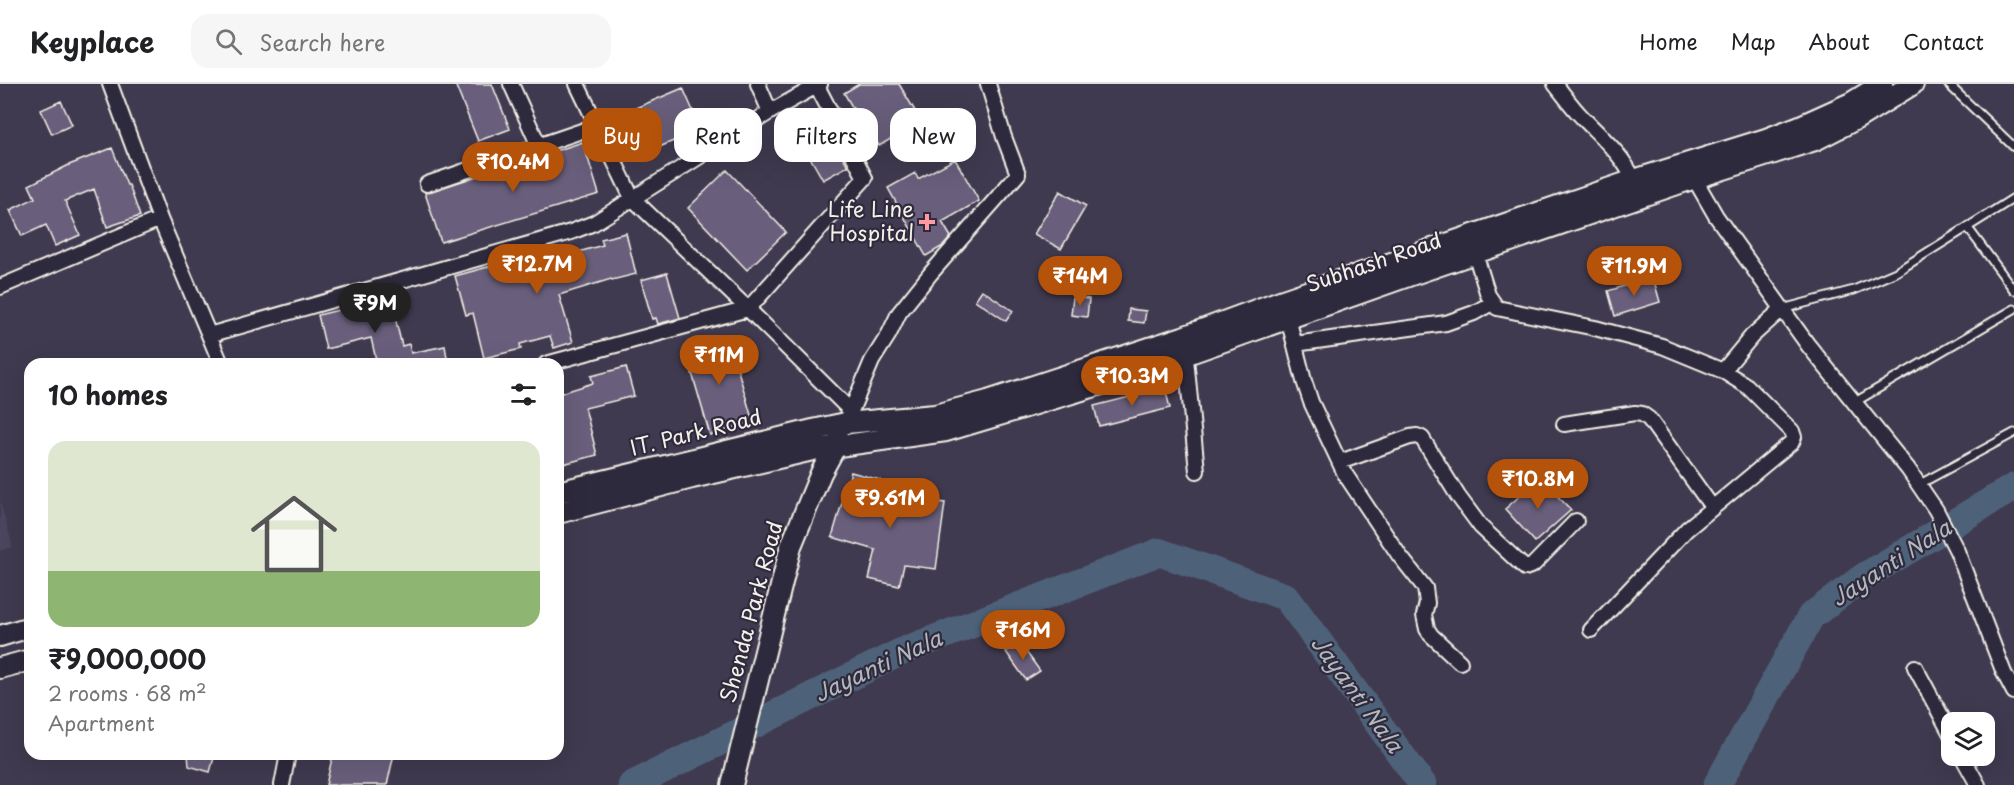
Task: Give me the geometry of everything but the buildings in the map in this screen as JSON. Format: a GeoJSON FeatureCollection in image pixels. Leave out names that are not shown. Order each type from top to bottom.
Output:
{"type":"FeatureCollection","features":[{"type":"Feature","properties":{"kind":"main road","name":"Subhash Road"},"geometry":{"type":"LineString","coordinates":[[848,417],[925,417],[953,411],[1289,319],[1485,244],[1690,171],[1851,103],[1882,84]]}},
{"type":"Feature","properties":{"kind":"main road","name":"Subhash Road"},"geometry":{"type":"LineString","coordinates":[[837,447],[946,431],[1102,384],[1283,300],[1485,244],[1634,180],[1690,171],[1815,140],[1858,118],[1913,84]]}},
{"type":"Feature","properties":{"kind":"main road","name":"Shenda Park Road"},"geometry":{"type":"LineString","coordinates":[[732,785],[785,578],[791,546],[821,473],[837,447],[848,417]]}},
{"type":"Feature","properties":{"kind":"main road","name":"IT. Park Road"},"geometry":{"type":"LineString","coordinates":[[564,490],[848,417]]}},
{"type":"Feature","properties":{"kind":"main road","name":"IT. Park Road"},"geometry":{"type":"LineString","coordinates":[[564,511],[692,478],[816,449],[837,447]]}},
{"type":"Feature","properties":{"kind":"main road"},"geometry":{"type":"LineString","coordinates":[[0,636],[24,629]]}},
{"type":"Feature","properties":{"kind":"main road"},"geometry":{"type":"LineString","coordinates":[[0,668],[24,662]]}},
{"type":"Feature","properties":{"kind":"street"},"geometry":{"type":"LineString","coordinates":[[110,84],[159,219],[219,358]]}},
{"type":"Feature","properties":{"kind":"street"},"geometry":{"type":"LineString","coordinates":[[511,84],[538,146]]}},
{"type":"Feature","properties":{"kind":"street"},"geometry":{"type":"LineString","coordinates":[[577,84],[588,108]]}},
{"type":"Feature","properties":{"kind":"street"},"geometry":{"type":"LineString","coordinates":[[758,84],[770,112]]}},
{"type":"Feature","properties":{"kind":"street"},"geometry":{"type":"LineString","coordinates":[[614,162],[632,198],[748,309],[848,417],[872,362],[899,313],[1018,174],[988,84]]}},
{"type":"Feature","properties":{"kind":"street"},"geometry":{"type":"LineString","coordinates":[[1555,84],[1580,115],[1626,163],[1634,180]]}},
{"type":"Feature","properties":{"kind":"street"},"geometry":{"type":"LineString","coordinates":[[209,335],[571,232],[594,223],[770,112],[818,85],[865,178],[748,309],[564,359]]}},
{"type":"Feature","properties":{"kind":"street"},"geometry":{"type":"LineString","coordinates":[[427,184],[582,131]]}},
{"type":"Feature","properties":{"kind":"street"},"geometry":{"type":"LineString","coordinates":[[1690,171],[1716,216],[1815,355],[1920,484],[1950,536],[1972,586],[2004,674],[2014,692]]}},
{"type":"Feature","properties":{"kind":"street"},"geometry":{"type":"LineString","coordinates":[[0,287],[159,219]]}},
{"type":"Feature","properties":{"kind":"street"},"geometry":{"type":"LineString","coordinates":[[1485,244],[1492,303],[1497,308],[1595,328],[1662,346],[1723,371],[1746,386],[1785,422],[1794,437],[1788,445],[1687,529],[1591,630]]}},
{"type":"Feature","properties":{"kind":"street"},"geometry":{"type":"LineString","coordinates":[[1283,300],[1311,402],[1340,462],[1367,509],[1425,588],[1428,603],[1424,615],[1427,629],[1460,662]]}},
{"type":"Feature","properties":{"kind":"street"},"geometry":{"type":"LineString","coordinates":[[1295,344],[1446,323],[1474,314],[1492,303]]}},
{"type":"Feature","properties":{"kind":"street"},"geometry":{"type":"LineString","coordinates":[[1723,371],[1752,336],[1782,309]]}},
{"type":"Feature","properties":{"kind":"street"},"geometry":{"type":"LineString","coordinates":[[1184,346],[1197,471]]}},
{"type":"Feature","properties":{"kind":"street"},"geometry":{"type":"LineString","coordinates":[[1564,424],[1635,413],[1642,414],[1649,419],[1712,507]]}},
{"type":"Feature","properties":{"kind":"street"},"geometry":{"type":"LineString","coordinates":[[1340,462],[1410,437],[1422,438],[1458,496],[1481,527],[1525,568],[1533,565],[1576,521]]}},
{"type":"Feature","properties":{"kind":"street"},"geometry":{"type":"LineString","coordinates":[[1915,667],[1941,715]]}},
{"type":"Feature","properties":{"kind":"street"},"geometry":{"type":"LineString","coordinates":[[282,785],[287,760]]}},
{"type":"Feature","properties":{"kind":"street"},"geometry":{"type":"LineString","coordinates":[[1968,766],[1978,785]]}},
{"type":"Feature","properties":{"kind":"lane"},"geometry":{"type":"LineString","coordinates":[[1948,84],[2014,147]]}},
{"type":"Feature","properties":{"kind":"lane"},"geometry":{"type":"LineString","coordinates":[[1782,309],[1854,290],[1896,272],[2014,198]]}},
{"type":"Feature","properties":{"kind":"lane"},"geometry":{"type":"LineString","coordinates":[[1968,228],[2014,290]]}},
{"type":"Feature","properties":{"kind":"lane"},"geometry":{"type":"LineString","coordinates":[[1855,402],[2014,309]]}},
{"type":"Feature","properties":{"kind":"lane"},"geometry":{"type":"LineString","coordinates":[[1920,484],[2014,433]]}},
{"type":"Feature","properties":{"kind":"shaded area"},"geometry":{"type":"Polygon","coordinates":[[[0,501],[13,547],[0,551],[0,501]]]}},
{"type":"Feature","properties":{"kind":"waterway","name":"Jayanti Nala"},"geometry":{"type":"LineString","coordinates":[[1717,785],[1811,616],[1865,576],[2014,487]]}},
{"type":"Feature","properties":{"kind":"waterway","name":"Jayanti Nala"},"geometry":{"type":"LineString","coordinates":[[632,785],[903,651],[1159,552],[1286,597],[1423,785]]}},
{"type":"Feature","properties":{"kind":"place","name":"Life Line Hospital"},"geometry":{"type":"Point","coordinates":[927,222]}}]}
